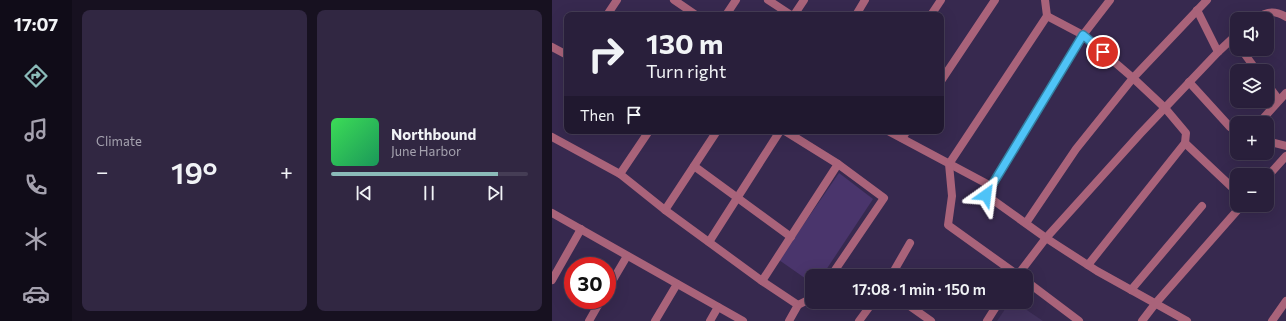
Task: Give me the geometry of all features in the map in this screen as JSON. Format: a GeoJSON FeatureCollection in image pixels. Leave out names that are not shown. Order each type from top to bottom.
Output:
{"type":"FeatureCollection","features":[{"type":"Feature","properties":{"kind":"street"},"geometry":{"type":"LineString","coordinates":[[609,12],[617,0]]}},
{"type":"Feature","properties":{"kind":"street"},"geometry":{"type":"LineString","coordinates":[[728,12],[736,0]]}},
{"type":"Feature","properties":{"kind":"street"},"geometry":{"type":"LineString","coordinates":[[768,0],[788,12]]}},
{"type":"Feature","properties":{"kind":"street"},"geometry":{"type":"LineString","coordinates":[[795,12],[804,0]]}},
{"type":"Feature","properties":{"kind":"street"},"geometry":{"type":"LineString","coordinates":[[858,12],[865,0]]}},
{"type":"Feature","properties":{"kind":"street"},"geometry":{"type":"LineString","coordinates":[[933,12],[941,0]]}},
{"type":"Feature","properties":{"kind":"street"},"geometry":{"type":"LineString","coordinates":[[944,77],[996,0]]}},
{"type":"Feature","properties":{"kind":"street"},"geometry":{"type":"LineString","coordinates":[[1110,0],[1083,35],[986,195],[1046,238],[1088,265],[1187,321]]}},
{"type":"Feature","properties":{"kind":"street"},"geometry":{"type":"LineString","coordinates":[[1026,223],[1076,149],[1133,78],[1207,0]]}},
{"type":"Feature","properties":{"kind":"street"},"geometry":{"type":"LineString","coordinates":[[677,1],[692,12]]}},
{"type":"Feature","properties":{"kind":"street"},"geometry":{"type":"LineString","coordinates":[[1008,269],[948,225],[952,196],[949,164],[1048,16],[1046,1]]}},
{"type":"Feature","properties":{"kind":"street"},"geometry":{"type":"LineString","coordinates":[[1197,10],[1218,52]]}},
{"type":"Feature","properties":{"kind":"street"},"geometry":{"type":"LineString","coordinates":[[1274,12],[1285,15]]}},
{"type":"Feature","properties":{"kind":"street"},"geometry":{"type":"LineString","coordinates":[[1048,16],[1083,35],[1165,108],[1186,133],[1185,143],[1088,265]]}},
{"type":"Feature","properties":{"kind":"street"},"geometry":{"type":"LineString","coordinates":[[1023,269],[1046,238],[1140,134],[1218,52],[1230,43]]}},
{"type":"Feature","properties":{"kind":"street"},"geometry":{"type":"LineString","coordinates":[[552,47],[564,53]]}},
{"type":"Feature","properties":{"kind":"street"},"geometry":{"type":"LineString","coordinates":[[1189,82],[1230,127]]}},
{"type":"Feature","properties":{"kind":"street"},"geometry":{"type":"LineString","coordinates":[[1274,93],[1279,100]]}},
{"type":"Feature","properties":{"kind":"street"},"geometry":{"type":"LineString","coordinates":[[1265,116],[1286,93]]}},
{"type":"Feature","properties":{"kind":"street"},"geometry":{"type":"LineString","coordinates":[[620,174],[646,134]]}},
{"type":"Feature","properties":{"kind":"street"},"geometry":{"type":"LineString","coordinates":[[665,210],[715,134]]}},
{"type":"Feature","properties":{"kind":"street"},"geometry":{"type":"LineString","coordinates":[[709,242],[778,134]]}},
{"type":"Feature","properties":{"kind":"street"},"geometry":{"type":"LineString","coordinates":[[790,134],[838,164],[884,198],[835,269]]}},
{"type":"Feature","properties":{"kind":"street"},"geometry":{"type":"LineString","coordinates":[[894,134],[991,186]]}},
{"type":"Feature","properties":{"kind":"street"},"geometry":{"type":"LineString","coordinates":[[902,138],[905,134]]}},
{"type":"Feature","properties":{"kind":"street"},"geometry":{"type":"LineString","coordinates":[[552,137],[620,174],[665,210],[762,281],[798,305]]}},
{"type":"Feature","properties":{"kind":"street"},"geometry":{"type":"LineString","coordinates":[[1185,143],[1230,185]]}},
{"type":"Feature","properties":{"kind":"street"},"geometry":{"type":"LineString","coordinates":[[1274,143],[1286,146]]}},
{"type":"Feature","properties":{"kind":"street"},"geometry":{"type":"LineString","coordinates":[[1274,169],[1286,156]]}},
{"type":"Feature","properties":{"kind":"street"},"geometry":{"type":"LineString","coordinates":[[762,281],[838,164]]}},
{"type":"Feature","properties":{"kind":"street"},"geometry":{"type":"LineString","coordinates":[[694,166],[791,237]]}},
{"type":"Feature","properties":{"kind":"street"},"geometry":{"type":"LineString","coordinates":[[1131,290],[1202,206]]}},
{"type":"Feature","properties":{"kind":"street"},"geometry":{"type":"LineString","coordinates":[[1142,321],[1155,304],[1236,212]]}},
{"type":"Feature","properties":{"kind":"street"},"geometry":{"type":"LineString","coordinates":[[552,213],[742,321]]}},
{"type":"Feature","properties":{"kind":"street"},"geometry":{"type":"LineString","coordinates":[[552,280],[581,230]]}},
{"type":"Feature","properties":{"kind":"street"},"geometry":{"type":"LineString","coordinates":[[895,269],[910,244]]}},
{"type":"Feature","properties":{"kind":"street"},"geometry":{"type":"LineString","coordinates":[[616,275],[627,256]]}},
{"type":"Feature","properties":{"kind":"street"},"geometry":{"type":"LineString","coordinates":[[655,321],[677,284]]}},
{"type":"Feature","properties":{"kind":"street"},"geometry":{"type":"LineString","coordinates":[[1033,286],[1080,321]]}},
{"type":"Feature","properties":{"kind":"street"},"geometry":{"type":"LineString","coordinates":[[789,321],[798,305],[805,302]]}},
{"type":"Feature","properties":{"kind":"street"},"geometry":{"type":"LineString","coordinates":[[1272,321],[1286,302]]}},
{"type":"Feature","properties":{"kind":"street"},"geometry":{"type":"LineString","coordinates":[[710,321],[718,307]]}},
{"type":"Feature","properties":{"kind":"street"},"geometry":{"type":"LineString","coordinates":[[589,321],[596,309]]}},
{"type":"Feature","properties":{"kind":"street"},"geometry":{"type":"LineString","coordinates":[[860,321],[868,309]]}},
{"type":"Feature","properties":{"kind":"street"},"geometry":{"type":"LineString","coordinates":[[914,309],[931,321]]}},
{"type":"Feature","properties":{"kind":"street"},"geometry":{"type":"LineString","coordinates":[[987,321],[995,309]]}},
{"type":"Feature","properties":{"kind":"shaded area"},"geometry":{"type":"Polygon","coordinates":[[[839,173],[873,199],[827,269],[805,269],[805,278],[779,260],[839,173]]]}},
{"type":"Feature","properties":{"kind":"shaded area"},"geometry":{"type":"Polygon","coordinates":[[[1005,309],[1025,309],[1043,321],[997,321],[1005,309]]]}},
{"type":"Feature","properties":{"kind":"route"},"geometry":{"type":"LineString","coordinates":[[986,195],[1083,35],[1103,52]]}}]}
